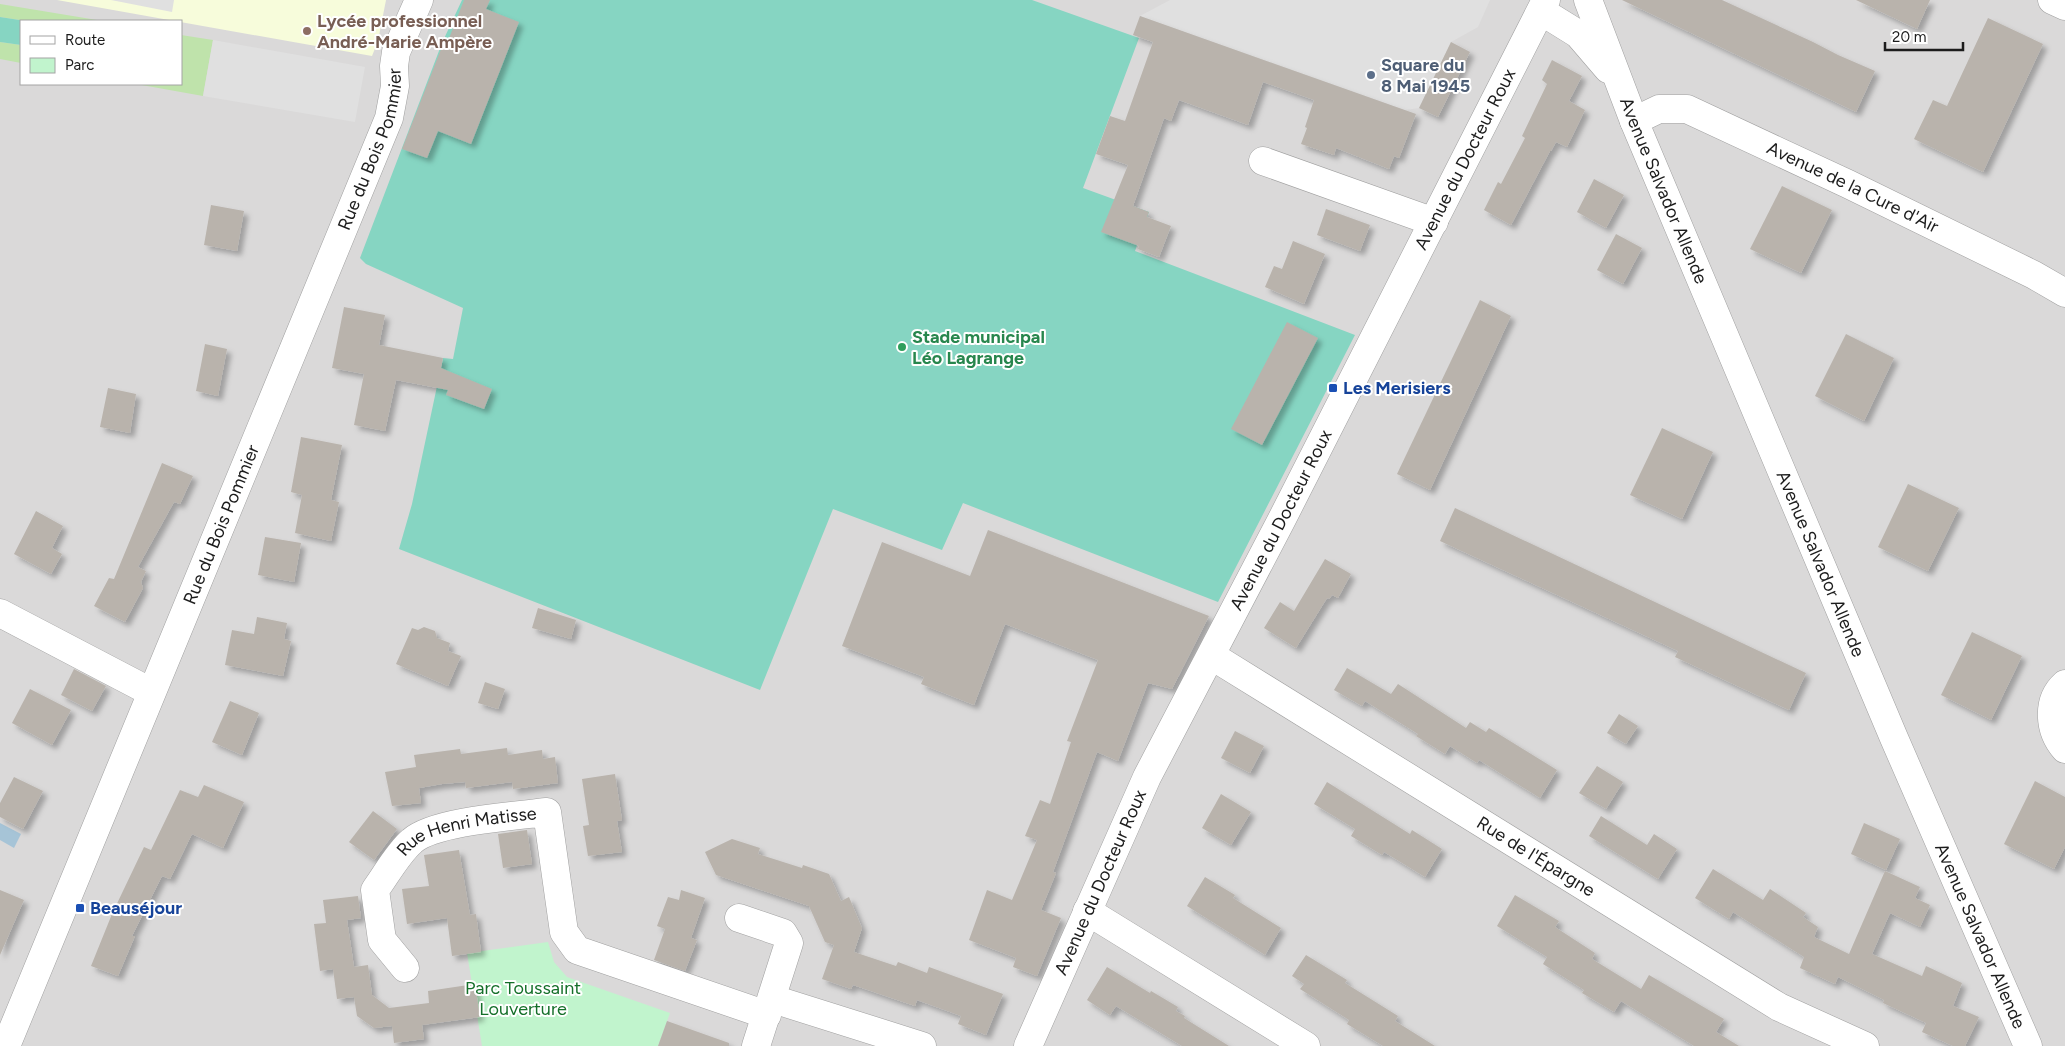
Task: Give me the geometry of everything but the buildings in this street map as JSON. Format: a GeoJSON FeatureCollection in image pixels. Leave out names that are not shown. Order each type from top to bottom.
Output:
{"type":"FeatureCollection","features":[{"type":"Feature","properties":{"kind":"street","name":"Rue du Bois Pommier"},"geometry":{"type":"LineString","coordinates":[[6,1046],[389,118],[395,86],[394,66],[396,52],[419,0]]}},
{"type":"Feature","properties":{"kind":"street","name":"Avenue Salvador Allende"},"geometry":{"type":"LineString","coordinates":[[1588,0],[1604,37],[1617,80],[1634,121],[1894,738],[2028,1046]]}},
{"type":"Feature","properties":{"kind":"street"},"geometry":{"type":"LineString","coordinates":[[2052,0],[2065,6]]}},
{"type":"Feature","properties":{"kind":"street","name":"Avenue Salvador Allende"},"geometry":{"type":"LineString","coordinates":[[1543,5],[1578,34],[1617,80]]}},
{"type":"Feature","properties":{"kind":"street","name":"Avenue du Docteur Roux"},"geometry":{"type":"LineString","coordinates":[[1028,1046],[1148,777],[1212,656],[1543,5]]}},
{"type":"Feature","properties":{"kind":"street","name":"Avenue de la Cure d'Air"},"geometry":{"type":"LineString","coordinates":[[1634,121],[1659,109],[1687,109],[1857,188],[2034,275],[2065,293]]}},
{"type":"Feature","properties":{"kind":"street"},"geometry":{"type":"LineString","coordinates":[[1262,161],[1434,222]]}},
{"type":"Feature","properties":{"kind":"street"},"geometry":{"type":"LineString","coordinates":[[0,613],[151,692]]}},
{"type":"Feature","properties":{"kind":"street","name":"Rue de l'Épargne"},"geometry":{"type":"LineString","coordinates":[[1212,656],[1779,1007],[1866,1046]]}},
{"type":"Feature","properties":{"kind":"street"},"geometry":{"type":"LineString","coordinates":[[2065,684],[2053,704],[2051,723],[2057,740],[2065,749]]}},
{"type":"Feature","properties":{"kind":"street","name":"Rue Henri Matisse"},"geometry":{"type":"LineString","coordinates":[[405,968],[382,940],[374,890],[412,841],[428,830],[448,825],[546,812],[564,932],[577,950],[770,1007],[922,1046]]}},
{"type":"Feature","properties":{"kind":"street"},"geometry":{"type":"LineString","coordinates":[[1087,911],[1306,1046]]}},
{"type":"Feature","properties":{"kind":"street"},"geometry":{"type":"LineString","coordinates":[[739,918],[783,932],[789,943],[756,1046]]}},
{"type":"Feature","properties":{"kind":"shaded area"},"geometry":{"type":"Polygon","coordinates":[[[0,0],[2065,0],[2065,1046],[0,1046],[0,0]]]}},
{"type":"Feature","properties":{"kind":"shaded area","name":"Lycée professionnel André-Marie Ampère"},"geometry":{"type":"Polygon","coordinates":[[[57,0],[386,0],[378,41],[372,56],[182,22],[182,20],[170,20],[57,0]]]}},
{"type":"Feature","properties":{"kind":"shaded area"},"geometry":{"type":"Polygon","coordinates":[[[111,0],[174,0],[172,12],[111,0]]]}},
{"type":"Feature","properties":{"kind":"shaded area","name":"Square du 8 Mai 1945"},"geometry":{"type":"Polygon","coordinates":[[[1170,0],[1490,0],[1478,27],[1451,42],[1419,108],[1405,110],[1140,16],[1170,0]]]}},
{"type":"Feature","properties":{"kind":"shaded area"},"geometry":{"type":"Polygon","coordinates":[[[213,40],[365,67],[355,122],[203,96],[213,40]]]}},
{"type":"Feature","properties":{"kind":"green space","name":"Stade municipal Léo Lagrange"},"geometry":{"type":"Polygon","coordinates":[[[462,0],[1032,0],[1139,38],[1083,188],[1149,212],[1135,251],[1355,335],[1218,602],[963,503],[942,550],[833,509],[760,690],[399,549],[412,504],[443,358],[453,359],[463,308],[366,264],[360,258],[442,43],[462,0]]]}},
{"type":"Feature","properties":{"kind":"green space"},"geometry":{"type":"Polygon","coordinates":[[[0,4],[97,20],[20,20],[0,17],[0,4]]]}},
{"type":"Feature","properties":{"kind":"green space"},"geometry":{"type":"Polygon","coordinates":[[[0,17],[20,20],[20,45],[0,42],[0,17]]]}},
{"type":"Feature","properties":{"kind":"green space"},"geometry":{"type":"Polygon","coordinates":[[[182,35],[213,40],[203,96],[142,85],[182,85],[182,35]]]}},
{"type":"Feature","properties":{"kind":"green space"},"geometry":{"type":"Polygon","coordinates":[[[0,42],[20,45],[20,63],[0,59],[0,42]]]}},
{"type":"Feature","properties":{"kind":"green space","name":"Parc Toussaint Louverture"},"geometry":{"type":"Polygon","coordinates":[[[548,942],[554,962],[567,977],[670,1013],[658,1046],[482,1046],[467,953],[548,942]]]}},
{"type":"Feature","properties":{"kind":"water"},"geometry":{"type":"Polygon","coordinates":[[[0,823],[21,834],[14,848],[0,840],[0,823]]]}},
{"type":"Feature","properties":{"kind":"place","name":"Lycée professionnel André-Marie Ampère"},"geometry":{"type":"Point","coordinates":[307,31]}},
{"type":"Feature","properties":{"kind":"place","name":"Square du 8 Mai 1945"},"geometry":{"type":"Point","coordinates":[1371,75]}},
{"type":"Feature","properties":{"kind":"place","name":"Stade municipal Léo Lagrange"},"geometry":{"type":"Point","coordinates":[902,347]}},
{"type":"Feature","properties":{"kind":"place","name":"Les Merisiers"},"geometry":{"type":"Point","coordinates":[1333,388]}},
{"type":"Feature","properties":{"kind":"place","name":"Beauséjour"},"geometry":{"type":"Point","coordinates":[80,908]}}]}
